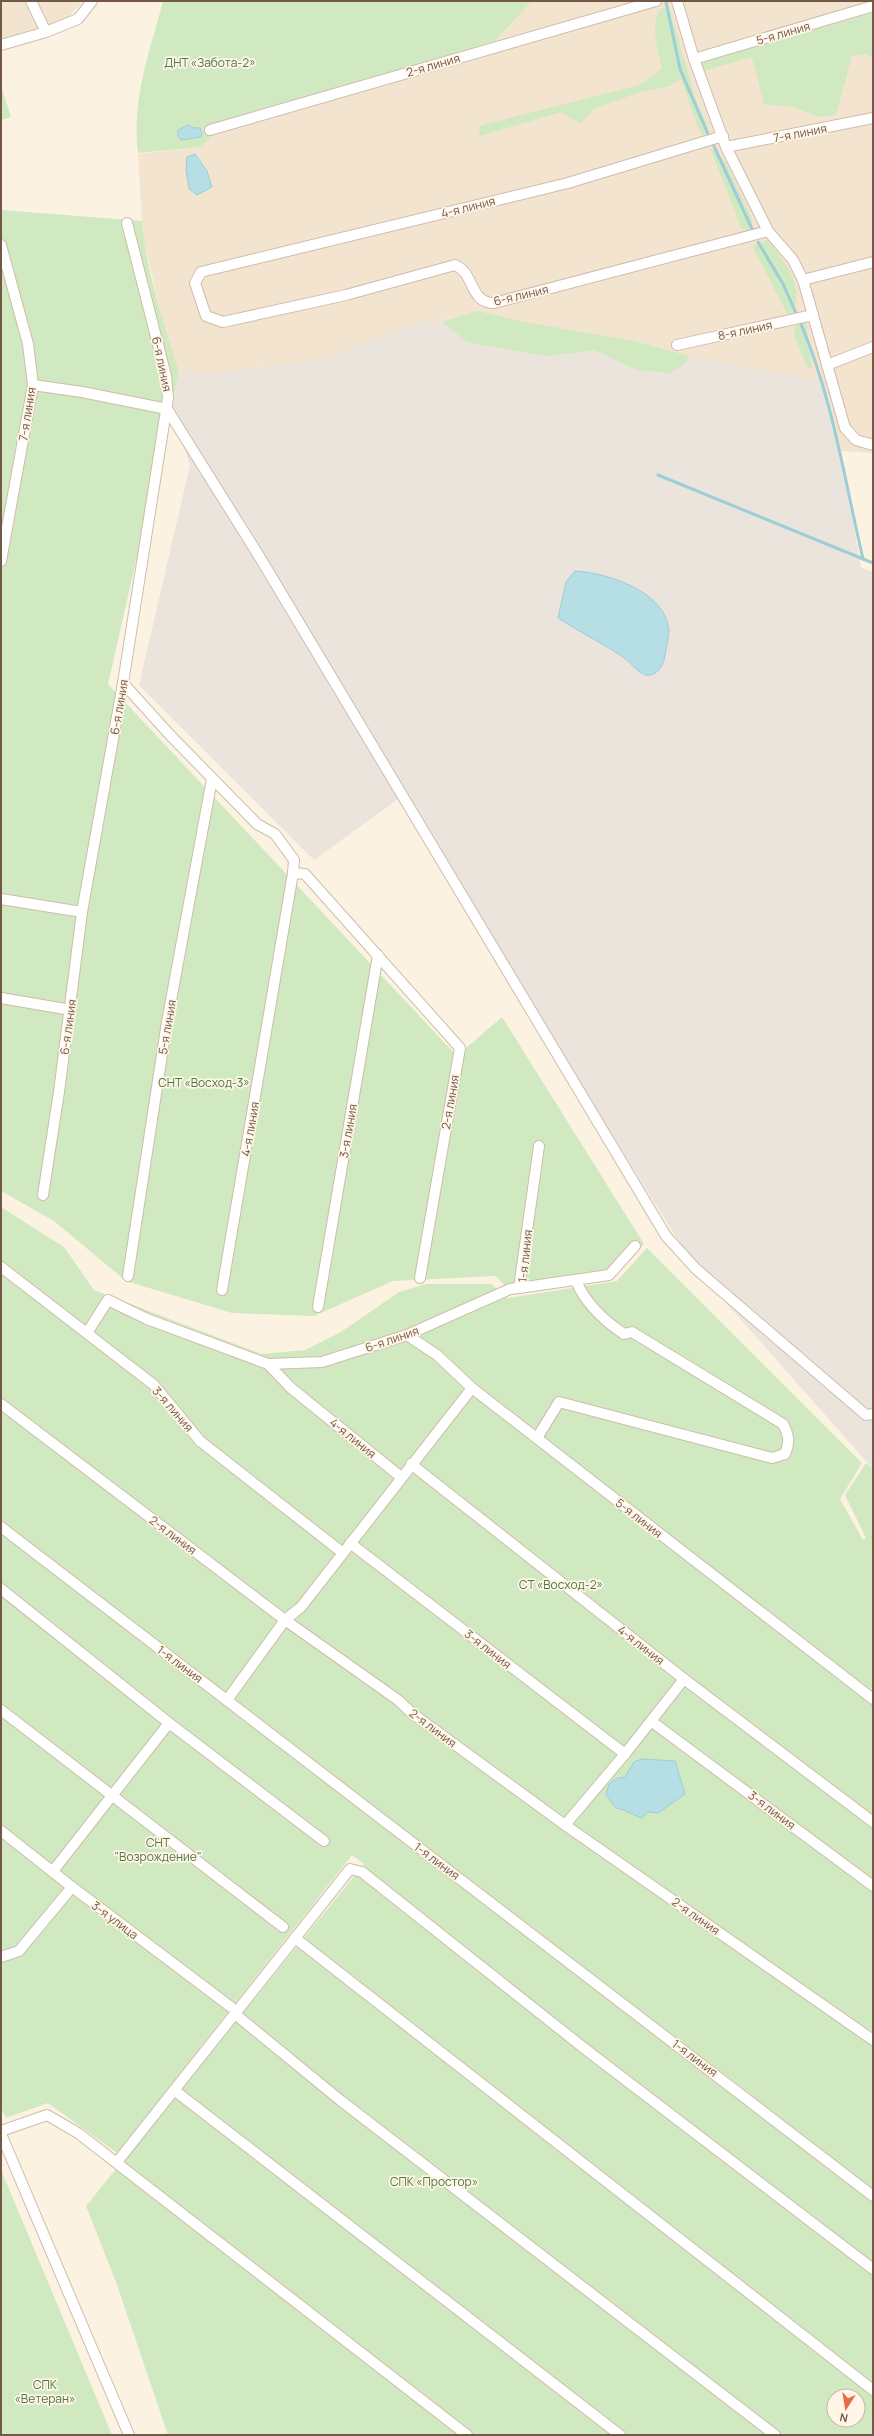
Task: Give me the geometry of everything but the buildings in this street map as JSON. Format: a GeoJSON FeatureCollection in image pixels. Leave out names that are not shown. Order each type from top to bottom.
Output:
{"type":"FeatureCollection","features":[{"type":"Feature","properties":{"kind":"street"},"geometry":{"type":"LineString","coordinates":[[31,1],[46,32]]}},
{"type":"Feature","properties":{"kind":"street"},"geometry":{"type":"LineString","coordinates":[[1,45],[46,32],[78,19],[92,1]]}},
{"type":"Feature","properties":{"kind":"street","name":"2-я линия"},"geometry":{"type":"LineString","coordinates":[[210,130],[656,1]]}},
{"type":"Feature","properties":{"kind":"street"},"geometry":{"type":"LineString","coordinates":[[677,1],[694,59],[726,147],[768,231],[793,260],[804,280],[845,428],[856,440],[873,445]]}},
{"type":"Feature","properties":{"kind":"street","name":"5-я линия"},"geometry":{"type":"LineString","coordinates":[[694,59],[873,6]]}},
{"type":"Feature","properties":{"kind":"street","name":"7-я линия"},"geometry":{"type":"LineString","coordinates":[[726,147],[873,118]]}},
{"type":"Feature","properties":{"kind":"street","name":"4-я линия"},"geometry":{"type":"LineString","coordinates":[[223,322],[206,316],[195,283],[201,272],[568,183],[723,136]]}},
{"type":"Feature","properties":{"kind":"street","name":"6-я линия"},"geometry":{"type":"LineString","coordinates":[[43,1195],[71,1010],[82,912],[123,683],[168,398],[166,376],[127,223]]}},
{"type":"Feature","properties":{"kind":"street","name":"6-я линия"},"geometry":{"type":"LineString","coordinates":[[223,322],[346,294],[455,265],[465,271],[480,300],[486,303],[494,303],[768,231]]}},
{"type":"Feature","properties":{"kind":"street","name":"7-я линия"},"geometry":{"type":"LineString","coordinates":[[1,245],[28,344],[33,386],[1,561]]}},
{"type":"Feature","properties":{"kind":"street"},"geometry":{"type":"LineString","coordinates":[[804,280],[873,262]]}},
{"type":"Feature","properties":{"kind":"street","name":"8-я линия"},"geometry":{"type":"LineString","coordinates":[[678,345],[814,315]]}},
{"type":"Feature","properties":{"kind":"street"},"geometry":{"type":"LineString","coordinates":[[827,365],[873,347]]}},
{"type":"Feature","properties":{"kind":"street"},"geometry":{"type":"LineString","coordinates":[[33,386],[82,392],[167,409],[267,570],[666,1236],[696,1269],[866,1415],[873,1414]]}},
{"type":"Feature","properties":{"kind":"street","name":"4-я линия"},"geometry":{"type":"LineString","coordinates":[[123,683],[212,779],[258,824],[275,834],[294,860],[222,1290]]}},
{"type":"Feature","properties":{"kind":"street","name":"5-я линия"},"geometry":{"type":"LineString","coordinates":[[128,1276],[167,1022],[212,779]]}},
{"type":"Feature","properties":{"kind":"street"},"geometry":{"type":"LineString","coordinates":[[293,873],[306,874],[378,955]]}},
{"type":"Feature","properties":{"kind":"street"},"geometry":{"type":"LineString","coordinates":[[1,899],[82,912]]}},
{"type":"Feature","properties":{"kind":"street","name":"2-я линия"},"geometry":{"type":"LineString","coordinates":[[378,955],[460,1048],[420,1278]]}},
{"type":"Feature","properties":{"kind":"street","name":"3-я линия"},"geometry":{"type":"LineString","coordinates":[[318,1307],[378,955]]}},
{"type":"Feature","properties":{"kind":"street"},"geometry":{"type":"LineString","coordinates":[[1,998],[71,1010]]}},
{"type":"Feature","properties":{"kind":"street","name":"1-я линия"},"geometry":{"type":"LineString","coordinates":[[539,1146],[515,1288],[576,1281],[609,1275],[635,1246]]}},
{"type":"Feature","properties":{"kind":"street","name":"3-я линия"},"geometry":{"type":"LineString","coordinates":[[1,1267],[88,1333],[154,1386],[200,1441],[343,1553]]}},
{"type":"Feature","properties":{"kind":"street"},"geometry":{"type":"LineString","coordinates":[[537,1438],[559,1402],[772,1458],[786,1454],[789,1444],[788,1434],[783,1424],[632,1332],[624,1334],[615,1328],[592,1307],[582,1295],[576,1281]]}},
{"type":"Feature","properties":{"kind":"street","name":"6-я линия"},"geometry":{"type":"LineString","coordinates":[[268,1364],[322,1362],[407,1336],[515,1288]]}},
{"type":"Feature","properties":{"kind":"street","name":"4-я линия"},"geometry":{"type":"LineString","coordinates":[[88,1333],[108,1300],[148,1319],[268,1364],[291,1388],[401,1477]]}},
{"type":"Feature","properties":{"kind":"street","name":"5-я линия"},"geometry":{"type":"LineString","coordinates":[[407,1336],[437,1355],[472,1388],[873,1699]]}},
{"type":"Feature","properties":{"kind":"street"},"geometry":{"type":"LineString","coordinates":[[227,1700],[285,1620],[300,1607],[410,1464],[472,1388]]}},
{"type":"Feature","properties":{"kind":"street","name":"2-я линия"},"geometry":{"type":"LineString","coordinates":[[1,1404],[285,1620],[398,1700],[412,1714],[565,1825],[873,2040]]}},
{"type":"Feature","properties":{"kind":"street","name":"4-я линия"},"geometry":{"type":"LineString","coordinates":[[410,1464],[684,1679],[873,1822]]}},
{"type":"Feature","properties":{"kind":"street","name":"1-я линия"},"geometry":{"type":"LineString","coordinates":[[1,1527],[873,2196]]}},
{"type":"Feature","properties":{"kind":"street","name":"3-я линия"},"geometry":{"type":"LineString","coordinates":[[350,1543],[625,1754]]}},
{"type":"Feature","properties":{"kind":"street"},"geometry":{"type":"LineString","coordinates":[[1,1589],[169,1723],[324,1841]]}},
{"type":"Feature","properties":{"kind":"street"},"geometry":{"type":"LineString","coordinates":[[565,1825],[625,1754],[684,1679]]}},
{"type":"Feature","properties":{"kind":"street"},"geometry":{"type":"LineString","coordinates":[[1,1710],[283,1926]]}},
{"type":"Feature","properties":{"kind":"street","name":"3-я линия"},"geometry":{"type":"LineString","coordinates":[[651,1720],[873,1886]]}},
{"type":"Feature","properties":{"kind":"street"},"geometry":{"type":"LineString","coordinates":[[53,1871],[169,1723]]}},
{"type":"Feature","properties":{"kind":"street","name":"3-я улица"},"geometry":{"type":"LineString","coordinates":[[1,1830],[72,1888],[233,2010],[340,2100],[774,2435]]}},
{"type":"Feature","properties":{"kind":"street"},"geometry":{"type":"LineString","coordinates":[[116,2162],[174,2090],[233,2010],[295,1938],[350,1869],[362,1872],[589,2052],[873,2269]]}},
{"type":"Feature","properties":{"kind":"street"},"geometry":{"type":"LineString","coordinates":[[1,1957],[19,1951],[72,1888]]}},
{"type":"Feature","properties":{"kind":"street"},"geometry":{"type":"LineString","coordinates":[[295,1938],[873,2390]]}},
{"type":"Feature","properties":{"kind":"street"},"geometry":{"type":"LineString","coordinates":[[174,2090],[620,2435]]}},
{"type":"Feature","properties":{"kind":"street"},"geometry":{"type":"LineString","coordinates":[[129,2435],[1,2133],[47,2115],[78,2133],[467,2435]]}},
{"type":"Feature","properties":{"kind":"shaded area"},"geometry":{"type":"Polygon","coordinates":[[[1,1],[83,1],[66,20],[1,39],[1,1]]]}},
{"type":"Feature","properties":{"kind":"shaded area"},"geometry":{"type":"Polygon","coordinates":[[[532,1],[873,1],[873,453],[841,451],[824,382],[478,316],[423,322],[316,361],[209,374],[179,372],[163,323],[143,237],[138,154],[201,147],[230,120],[495,41],[532,1]]]}},
{"type":"Feature","properties":{"kind":"shaded area"},"geometry":{"type":"Polygon","coordinates":[[[478,316],[825,382],[841,451],[861,568],[873,572],[873,1469],[696,1269],[401,797],[314,860],[139,685],[190,465],[171,410],[179,372],[209,374],[316,361],[423,322],[478,316]]]}},
{"type":"Feature","properties":{"kind":"green space","name":"ДНТ «Забота-2»"},"geometry":{"type":"Polygon","coordinates":[[[163,1],[532,1],[495,41],[230,120],[201,147],[138,153],[137,114],[139,95],[163,1]]]}},
{"type":"Feature","properties":{"kind":"green space"},"geometry":{"type":"Polygon","coordinates":[[[669,7],[696,100],[708,127],[706,136],[703,136],[697,125],[681,79],[670,86],[640,92],[594,109],[580,124],[561,112],[480,136],[479,126],[639,85],[662,69],[655,31],[657,16],[660,9],[669,7]]]}},
{"type":"Feature","properties":{"kind":"green space"},"geometry":{"type":"Polygon","coordinates":[[[873,13],[873,58],[867,54],[852,56],[836,115],[819,117],[793,107],[764,104],[752,57],[703,71],[701,62],[873,13]]]}},
{"type":"Feature","properties":{"kind":"green space"},"geometry":{"type":"Polygon","coordinates":[[[1,86],[11,117],[1,120],[1,86]]]}},
{"type":"Feature","properties":{"kind":"green space"},"geometry":{"type":"Polygon","coordinates":[[[710,148],[724,159],[753,221],[748,230],[742,230],[710,148]]]}},
{"type":"Feature","properties":{"kind":"green space","name":"СНТ «Восход-3»"},"geometry":{"type":"Polygon","coordinates":[[[1,210],[142,221],[147,259],[179,372],[108,684],[457,1056],[502,1017],[644,1244],[610,1279],[512,1292],[495,1276],[393,1281],[314,1316],[232,1313],[126,1281],[54,1221],[1,1191],[1,210]]]}},
{"type":"Feature","properties":{"kind":"green space"},"geometry":{"type":"Polygon","coordinates":[[[767,240],[787,266],[795,284],[795,305],[792,316],[788,315],[752,246],[767,240]]]}},
{"type":"Feature","properties":{"kind":"green space"},"geometry":{"type":"Polygon","coordinates":[[[478,311],[519,321],[634,341],[689,356],[685,364],[671,373],[636,370],[595,350],[545,356],[467,342],[442,322],[478,311]]]}},
{"type":"Feature","properties":{"kind":"green space"},"geometry":{"type":"Polygon","coordinates":[[[806,322],[812,368],[808,368],[794,336],[795,326],[806,322]]]}},
{"type":"Feature","properties":{"kind":"green space"},"geometry":{"type":"Polygon","coordinates":[[[1,1207],[64,1247],[94,1290],[261,1354],[305,1350],[341,1332],[399,1292],[426,1284],[491,1284],[508,1298],[617,1281],[647,1248],[862,1463],[840,1499],[863,1540],[866,1538],[845,1495],[866,1463],[873,1469],[873,2435],[168,2435],[116,2282],[86,2206],[364,1864],[352,1855],[117,2153],[48,2103],[6,2118],[1,2108],[1,1533],[749,2102],[753,2096],[1,1526],[1,1207]]]}},
{"type":"Feature","properties":{"kind":"green space","name":"СПК «Ветеран»"},"geometry":{"type":"Polygon","coordinates":[[[1,2170],[112,2435],[1,2435],[1,2170]]]}},
{"type":"Feature","properties":{"kind":"water"},"geometry":{"type":"Polygon","coordinates":[[[188,125],[194,128],[200,128],[202,133],[201,137],[181,140],[178,136],[178,130],[188,125]]]}},
{"type":"Feature","properties":{"kind":"water"},"geometry":{"type":"Polygon","coordinates":[[[195,154],[207,171],[212,187],[197,195],[189,189],[186,169],[187,157],[195,154]]]}},
{"type":"Feature","properties":{"kind":"water"},"geometry":{"type":"Polygon","coordinates":[[[575,571],[618,580],[646,595],[657,605],[665,616],[669,630],[664,661],[659,670],[650,675],[643,674],[626,659],[558,618],[566,582],[575,571]]]}},
{"type":"Feature","properties":{"kind":"water"},"geometry":{"type":"Polygon","coordinates":[[[642,1759],[675,1761],[685,1794],[658,1813],[648,1812],[642,1818],[616,1808],[606,1795],[609,1784],[618,1778],[625,1777],[634,1762],[642,1759]]]}},
{"type":"Feature","properties":{"kind":"waterway"},"geometry":{"type":"LineString","coordinates":[[666,2],[680,69],[708,134]]}},
{"type":"Feature","properties":{"kind":"waterway"},"geometry":{"type":"LineString","coordinates":[[713,144],[752,229]]}},
{"type":"Feature","properties":{"kind":"waterway"},"geometry":{"type":"LineString","coordinates":[[758,242],[783,284],[796,313]]}},
{"type":"Feature","properties":{"kind":"waterway"},"geometry":{"type":"LineString","coordinates":[[800,322],[821,379],[837,439],[863,559]]}},
{"type":"Feature","properties":{"kind":"waterway"},"geometry":{"type":"LineString","coordinates":[[658,475],[873,563]]}},
{"type":"Feature","properties":{"kind":"park label","name":"СТ «Восход-2»"},"geometry":{"type":"Point","coordinates":[561,1584]}},
{"type":"Feature","properties":{"kind":"park label","name":"СНТ \"Возрождение\""},"geometry":{"type":"Point","coordinates":[158,1849]}},
{"type":"Feature","properties":{"kind":"park label","name":"СПК «Простор»"},"geometry":{"type":"Point","coordinates":[434,2181]}}]}
